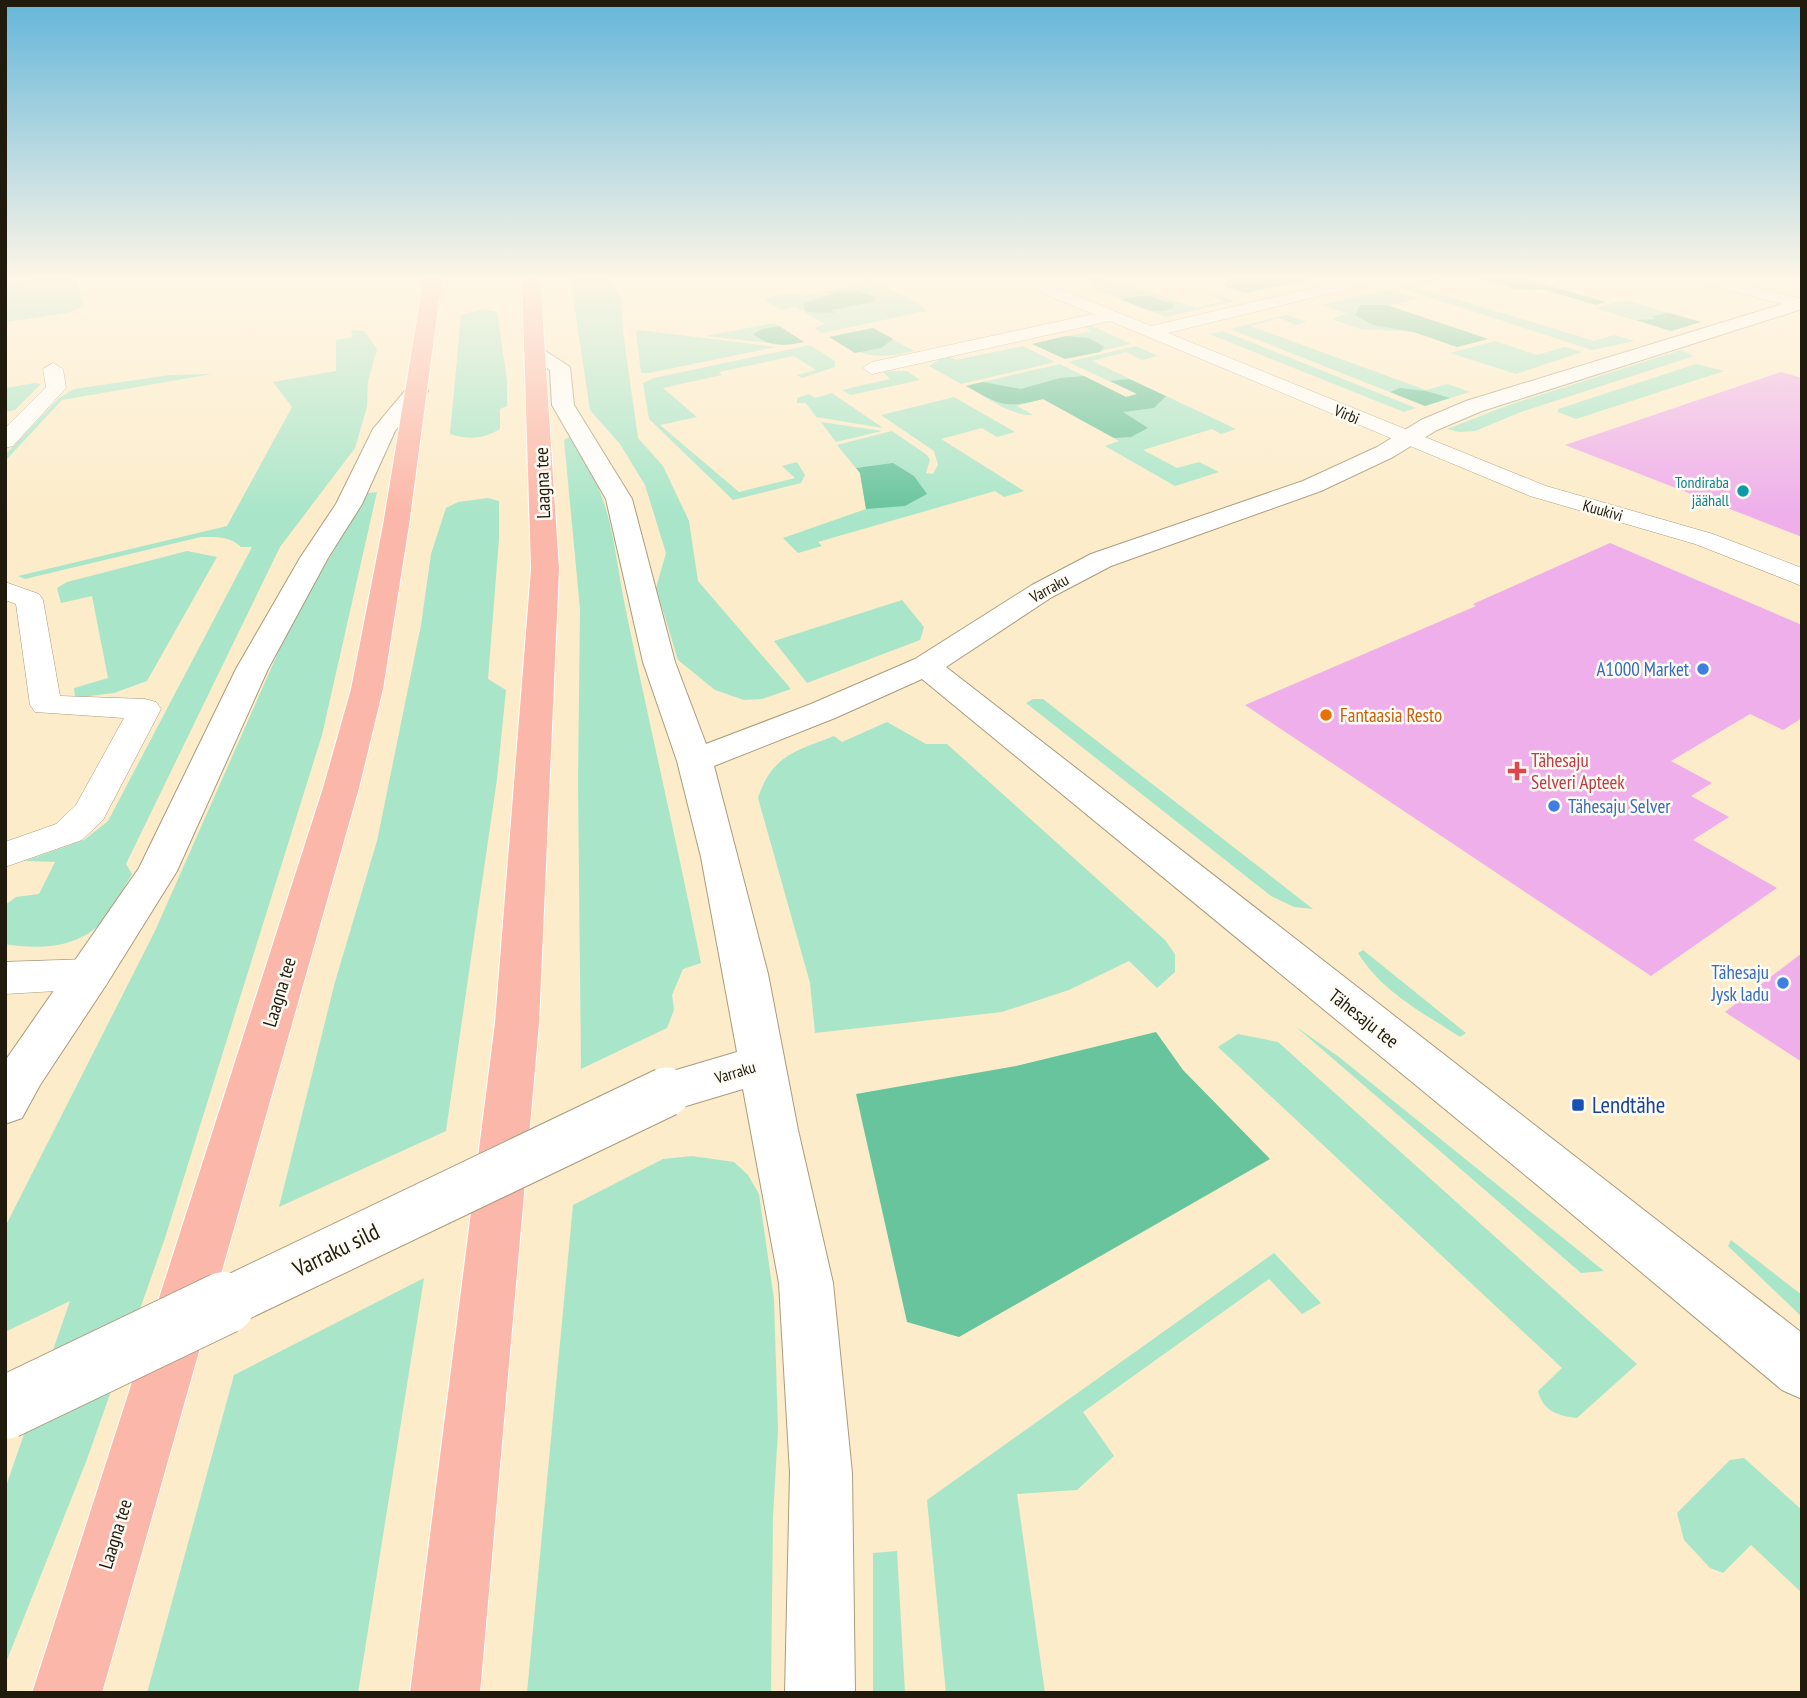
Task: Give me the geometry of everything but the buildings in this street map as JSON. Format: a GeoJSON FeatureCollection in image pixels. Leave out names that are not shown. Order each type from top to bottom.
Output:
{"type":"FeatureCollection","features":[{"type":"Feature","properties":{"kind":"main road","name":"Laagna tee"},"geometry":{"type":"LineString","coordinates":[[67,1693],[341,789],[367,689],[422,356]]}},
{"type":"Feature","properties":{"kind":"main road","name":"Laagna tee"},"geometry":{"type":"LineString","coordinates":[[445,1693],[517,1023],[545,569],[537,356]]}},
{"type":"Feature","properties":{"kind":"street"},"geometry":{"type":"LineString","coordinates":[[541,356],[560,367],[563,405],[619,499],[659,662],[695,761]]}},
{"type":"Feature","properties":{"kind":"street"},"geometry":{"type":"LineString","coordinates":[[873,368],[927,356]]}},
{"type":"Feature","properties":{"kind":"street","name":"Virbi"},"geometry":{"type":"LineString","coordinates":[[1207,356],[1405,438]]}},
{"type":"Feature","properties":{"kind":"street","name":"Varraku"},"geometry":{"type":"LineString","coordinates":[[666,1092],[762,1064],[723,870],[695,761],[926,666],[1042,591],[1101,560],[1312,486],[1474,406],[1634,356]]}},
{"type":"Feature","properties":{"kind":"street"},"geometry":{"type":"LineString","coordinates":[[5,441],[56,388],[53,369]]}},
{"type":"Feature","properties":{"kind":"street"},"geometry":{"type":"LineString","coordinates":[[5,1104],[23,1072],[91,974],[157,871],[252,668],[314,558],[349,504],[384,429],[417,391]]}},
{"type":"Feature","properties":{"kind":"street","name":"Kuukivi"},"geometry":{"type":"LineString","coordinates":[[1405,438],[1538,491],[1704,539],[1802,579]]}},
{"type":"Feature","properties":{"kind":"street"},"geometry":{"type":"LineString","coordinates":[[5,855],[69,832],[90,812],[145,709],[46,705],[29,600],[8,592]]}},
{"type":"Feature","properties":{"kind":"street","name":"Tähesaju tee"},"geometry":{"type":"LineString","coordinates":[[926,666],[1564,1176],[1802,1370]]}},
{"type":"Feature","properties":{"kind":"street"},"geometry":{"type":"LineString","coordinates":[[5,978],[91,974]]}},
{"type":"Feature","properties":{"kind":"street"},"geometry":{"type":"LineString","coordinates":[[762,1064],[806,1283],[821,1473],[820,1693]]}},
{"type":"Feature","properties":{"kind":"street","name":"Varraku sild"},"geometry":{"type":"LineString","coordinates":[[5,1408],[666,1092]]}},
{"type":"Feature","properties":{"kind":"green space"},"geometry":{"type":"Polygon","coordinates":[[[336,356],[375,356],[368,381],[367,407],[355,448],[280,547],[126,864],[132,874],[119,898],[93,930],[70,942],[31,947],[5,944],[5,905],[16,897],[39,894],[55,862],[25,861],[84,840],[108,821],[252,547],[241,547],[222,538],[201,537],[25,579],[18,576],[227,526],[292,407],[273,382],[336,371],[336,356]]]}},
{"type":"Feature","properties":{"kind":"green space"},"geometry":{"type":"Polygon","coordinates":[[[457,356],[504,356],[507,406],[500,409],[500,429],[476,438],[450,434],[457,356]]]}},
{"type":"Feature","properties":{"kind":"green space"},"geometry":{"type":"Polygon","coordinates":[[[582,356],[626,356],[638,438],[663,466],[689,521],[698,581],[791,689],[762,699],[744,700],[715,690],[678,660],[656,588],[666,553],[645,485],[620,444],[590,410],[582,356]]]}},
{"type":"Feature","properties":{"kind":"green space"},"geometry":{"type":"Polygon","coordinates":[[[639,356],[731,356],[649,373],[641,373],[639,356]]]}},
{"type":"Feature","properties":{"kind":"green space"},"geometry":{"type":"Polygon","coordinates":[[[757,356],[793,356],[719,372],[722,375],[663,388],[697,417],[660,425],[739,492],[795,478],[782,466],[797,462],[805,475],[801,483],[733,500],[649,419],[643,383],[654,378],[757,356]]]}},
{"type":"Feature","properties":{"kind":"green space"},"geometry":{"type":"Polygon","coordinates":[[[794,356],[828,356],[835,361],[835,367],[802,378],[797,375],[816,370],[794,356]]]}},
{"type":"Feature","properties":{"kind":"green space"},"geometry":{"type":"Polygon","coordinates":[[[945,356],[956,360],[974,356],[1043,356],[1055,362],[961,384],[929,366],[945,356]]]}},
{"type":"Feature","properties":{"kind":"green space"},"geometry":{"type":"Polygon","coordinates":[[[1092,356],[1110,356],[1092,361],[1236,429],[1221,434],[1212,429],[1143,450],[1177,468],[1199,462],[1219,472],[1175,486],[1105,446],[1119,441],[1043,399],[1017,406],[1033,415],[1024,414],[1007,409],[966,386],[1060,364],[1126,397],[1137,394],[1068,362],[1092,356]]]}},
{"type":"Feature","properties":{"kind":"green space"},"geometry":{"type":"Polygon","coordinates":[[[1134,356],[1157,356],[1142,360],[1134,356]]]}},
{"type":"Feature","properties":{"kind":"green space"},"geometry":{"type":"Polygon","coordinates":[[[1265,356],[1286,356],[1416,408],[1404,412],[1265,356]]]}},
{"type":"Feature","properties":{"kind":"green space"},"geometry":{"type":"Polygon","coordinates":[[[1299,356],[1333,356],[1426,390],[1448,384],[1470,392],[1425,406],[1299,356]]]}},
{"type":"Feature","properties":{"kind":"green space"},"geometry":{"type":"Polygon","coordinates":[[[1460,356],[1569,356],[1516,374],[1460,356]]]}},
{"type":"Feature","properties":{"kind":"green space"},"geometry":{"type":"Polygon","coordinates":[[[1661,356],[1693,356],[1521,412],[1475,431],[1459,432],[1447,429],[1509,405],[1661,356]]]}},
{"type":"Feature","properties":{"kind":"green space"},"geometry":{"type":"Polygon","coordinates":[[[1696,364],[1724,371],[1576,419],[1558,412],[1558,409],[1696,364]]]}},
{"type":"Feature","properties":{"kind":"green space"},"geometry":{"type":"Polygon","coordinates":[[[907,371],[920,380],[851,395],[842,390],[890,379],[883,372],[907,371]]]}},
{"type":"Feature","properties":{"kind":"green space"},"geometry":{"type":"Polygon","coordinates":[[[212,374],[62,400],[5,461],[5,455],[59,398],[74,389],[170,375],[212,374]]]}},
{"type":"Feature","properties":{"kind":"green space"},"geometry":{"type":"Polygon","coordinates":[[[1084,376],[1126,397],[1137,394],[1110,381],[1129,379],[1166,396],[1154,408],[1123,412],[1148,428],[1131,437],[1114,438],[1043,399],[1019,404],[1003,403],[966,386],[983,382],[1021,389],[1060,378],[1084,376]]]}},
{"type":"Feature","properties":{"kind":"green space"},"geometry":{"type":"Polygon","coordinates":[[[41,384],[15,410],[5,412],[5,388],[41,384]]]}},
{"type":"Feature","properties":{"kind":"green space"},"geometry":{"type":"Polygon","coordinates":[[[1400,388],[1426,391],[1450,398],[1425,406],[1390,392],[1400,388]]]}},
{"type":"Feature","properties":{"kind":"green space"},"geometry":{"type":"Polygon","coordinates":[[[832,393],[883,428],[816,417],[806,403],[797,403],[797,398],[809,394],[815,398],[832,393]]]}},
{"type":"Feature","properties":{"kind":"green space"},"geometry":{"type":"Polygon","coordinates":[[[954,397],[1015,432],[997,437],[982,428],[941,439],[1024,491],[1004,497],[995,491],[818,542],[822,546],[798,553],[783,538],[866,509],[860,473],[837,445],[892,431],[927,455],[930,460],[926,473],[933,474],[938,465],[934,451],[881,415],[954,397]]]}},
{"type":"Feature","properties":{"kind":"green space"},"geometry":{"type":"Polygon","coordinates":[[[821,422],[882,431],[836,442],[821,422]]]}},
{"type":"Feature","properties":{"kind":"green space"},"geometry":{"type":"Polygon","coordinates":[[[569,437],[595,481],[610,523],[627,616],[701,963],[683,969],[672,995],[674,1010],[667,1028],[581,1069],[578,783],[580,609],[564,440],[569,437]]]}},
{"type":"Feature","properties":{"kind":"green space"},"geometry":{"type":"Polygon","coordinates":[[[893,463],[914,476],[927,494],[905,506],[866,509],[860,473],[856,468],[893,463]]]}},
{"type":"Feature","properties":{"kind":"green space"},"geometry":{"type":"Polygon","coordinates":[[[377,492],[322,735],[165,1238],[86,1462],[5,1665],[5,1489],[70,1301],[5,1332],[5,1227],[155,931],[292,621],[368,493],[377,492]]]}},
{"type":"Feature","properties":{"kind":"green space"},"geometry":{"type":"Polygon","coordinates":[[[488,498],[499,501],[499,539],[488,679],[506,690],[497,779],[446,1131],[279,1207],[335,982],[377,841],[421,625],[431,554],[446,508],[458,502],[488,498]]]}},
{"type":"Feature","properties":{"kind":"green space"},"geometry":{"type":"Polygon","coordinates":[[[187,551],[217,557],[147,681],[114,693],[75,698],[74,688],[108,678],[92,596],[61,603],[57,588],[67,582],[187,551]]]}},
{"type":"Feature","properties":{"kind":"green space"},"geometry":{"type":"Polygon","coordinates":[[[902,600],[924,627],[920,640],[807,683],[774,641],[902,600]]]}},
{"type":"Feature","properties":{"kind":"green space"},"geometry":{"type":"Polygon","coordinates":[[[1033,699],[1043,699],[1313,909],[1294,907],[1271,896],[1026,703],[1033,699]]]}},
{"type":"Feature","properties":{"kind":"green space"},"geometry":{"type":"Polygon","coordinates":[[[887,722],[926,744],[947,744],[1165,940],[1175,954],[1175,972],[1157,988],[1129,961],[1069,990],[1002,1012],[815,1033],[810,983],[758,798],[770,772],[787,756],[834,736],[842,742],[887,722]]]}},
{"type":"Feature","properties":{"kind":"green space"},"geometry":{"type":"Polygon","coordinates":[[[1363,950],[1466,1033],[1460,1037],[1391,991],[1358,953],[1363,950]]]}},
{"type":"Feature","properties":{"kind":"green space"},"geometry":{"type":"Polygon","coordinates":[[[1295,1026],[1339,1057],[1604,1271],[1581,1273],[1295,1026]]]}},
{"type":"Feature","properties":{"kind":"green space"},"geometry":{"type":"Polygon","coordinates":[[[1156,1032],[1183,1070],[1270,1159],[959,1337],[907,1322],[856,1094],[1016,1066],[1156,1032]]]}},
{"type":"Feature","properties":{"kind":"green space"},"geometry":{"type":"Polygon","coordinates":[[[1238,1034],[1278,1042],[1637,1364],[1577,1418],[1558,1414],[1548,1408],[1538,1391],[1562,1368],[1218,1047],[1238,1034]]]}},
{"type":"Feature","properties":{"kind":"green space"},"geometry":{"type":"Polygon","coordinates":[[[692,1156],[734,1162],[748,1175],[759,1194],[774,1299],[778,1430],[773,1517],[771,1693],[527,1693],[573,1205],[663,1159],[692,1156]]]}},
{"type":"Feature","properties":{"kind":"green space"},"geometry":{"type":"Polygon","coordinates":[[[1731,1240],[1802,1295],[1802,1317],[1728,1246],[1731,1240]]]}},
{"type":"Feature","properties":{"kind":"green space"},"geometry":{"type":"Polygon","coordinates":[[[1274,1253],[1321,1303],[1302,1314],[1269,1279],[1083,1412],[1114,1456],[1077,1490],[1017,1494],[1045,1693],[946,1693],[927,1500],[1274,1253]]]}},
{"type":"Feature","properties":{"kind":"green space"},"geometry":{"type":"Polygon","coordinates":[[[424,1278],[358,1693],[147,1693],[234,1375],[424,1278]]]}},
{"type":"Feature","properties":{"kind":"green space"},"geometry":{"type":"Polygon","coordinates":[[[1744,1458],[1802,1510],[1802,1593],[1751,1545],[1723,1573],[1710,1568],[1684,1540],[1677,1513],[1730,1460],[1744,1458]]]}},
{"type":"Feature","properties":{"kind":"green space"},"geometry":{"type":"Polygon","coordinates":[[[897,1551],[905,1693],[873,1693],[873,1553],[897,1551]]]}},
{"type":"Feature","properties":{"kind":"place","name":"Tondiraba jäähall"},"geometry":{"type":"Point","coordinates":[1743,491]}},
{"type":"Feature","properties":{"kind":"place","name":"A1000 Market"},"geometry":{"type":"Point","coordinates":[1703,669]}},
{"type":"Feature","properties":{"kind":"place","name":"Fantaasia Resto"},"geometry":{"type":"Point","coordinates":[1326,715]}},
{"type":"Feature","properties":{"kind":"place","name":"Tähesaju Selveri Apteek"},"geometry":{"type":"Point","coordinates":[1517,771]}},
{"type":"Feature","properties":{"kind":"place","name":"Tähesaju Selver"},"geometry":{"type":"Point","coordinates":[1554,806]}},
{"type":"Feature","properties":{"kind":"place","name":"Tähesaju Jysk ladu"},"geometry":{"type":"Point","coordinates":[1783,983]}},
{"type":"Feature","properties":{"kind":"place","name":"Lendtähe"},"geometry":{"type":"Point","coordinates":[1578,1105]}}]}
